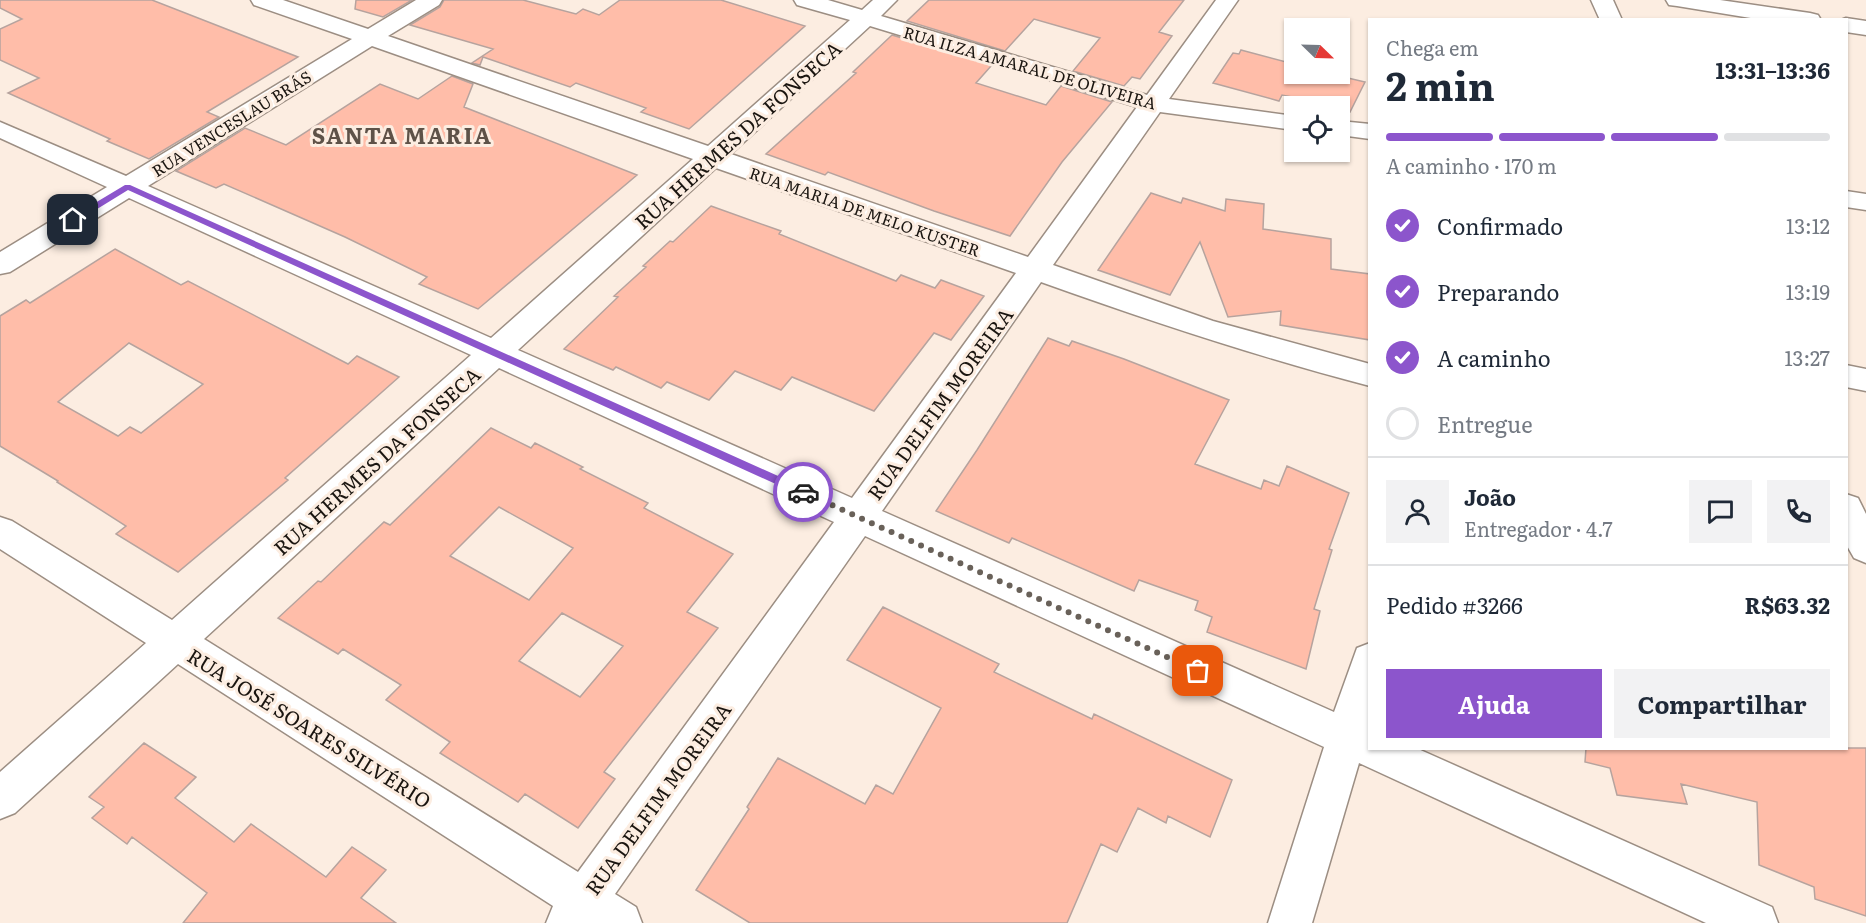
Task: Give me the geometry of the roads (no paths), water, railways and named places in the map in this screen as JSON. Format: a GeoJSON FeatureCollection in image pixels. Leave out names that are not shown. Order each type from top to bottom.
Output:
{"type":"FeatureCollection","features":[{"type":"Feature","properties":{"kind":"street","name":"RUA MARIA DE MELO KUSTER"},"geometry":{"type":"LineString","coordinates":[[262,0],[1202,328],[1294,356],[1368,374]]}},
{"type":"Feature","properties":{"kind":"street","name":"RUA VENCESLAU BRÁS"},"geometry":{"type":"LineString","coordinates":[[0,265],[431,0]]}},
{"type":"Feature","properties":{"kind":"street","name":"RUA ILZA AMARAL DE OLIVEIRA"},"geometry":{"type":"LineString","coordinates":[[805,0],[876,9],[1152,104],[1284,122]]}},
{"type":"Feature","properties":{"kind":"street","name":"RUA DELFIM MOREIRA"},"geometry":{"type":"LineString","coordinates":[[576,912],[1227,0]]}},
{"type":"Feature","properties":{"kind":"street"},"geometry":{"type":"LineString","coordinates":[[1602,0],[1610,18]]}},
{"type":"Feature","properties":{"kind":"street"},"geometry":{"type":"LineString","coordinates":[[1677,0],[1797,18]]}},
{"type":"Feature","properties":{"kind":"street","name":"RUA HERMES DA FONSECA"},"geometry":{"type":"LineString","coordinates":[[0,799],[876,9]]}},
{"type":"Feature","properties":{"kind":"street"},"geometry":{"type":"LineString","coordinates":[[1848,25],[1866,28]]}},
{"type":"Feature","properties":{"kind":"street"},"geometry":{"type":"LineString","coordinates":[[0,129],[1362,745]]}},
{"type":"Feature","properties":{"kind":"street"},"geometry":{"type":"LineString","coordinates":[[1350,129],[1368,132]]}},
{"type":"Feature","properties":{"kind":"street"},"geometry":{"type":"LineString","coordinates":[[1848,199],[1866,202]]}},
{"type":"Feature","properties":{"kind":"street"},"geometry":{"type":"LineString","coordinates":[[1848,376],[1866,380]]}},
{"type":"Feature","properties":{"kind":"street"},"geometry":{"type":"LineString","coordinates":[[1848,512],[1866,548]]}},
{"type":"Feature","properties":{"kind":"street","name":"RUA JOSÉ SOARES SILVÉRIO"},"geometry":{"type":"LineString","coordinates":[[0,531],[175,642],[576,912],[620,923]]}},
{"type":"Feature","properties":{"kind":"street"},"geometry":{"type":"LineString","coordinates":[[1290,923],[1362,745],[1368,681]]}},
{"type":"Feature","properties":{"kind":"street"},"geometry":{"type":"LineString","coordinates":[[1373,750],[1756,923]]}},
{"type":"Feature","properties":{"kind":"district","name":"SANTA MARIA"},"geometry":{"type":"Point","coordinates":[402,134]}}]}
